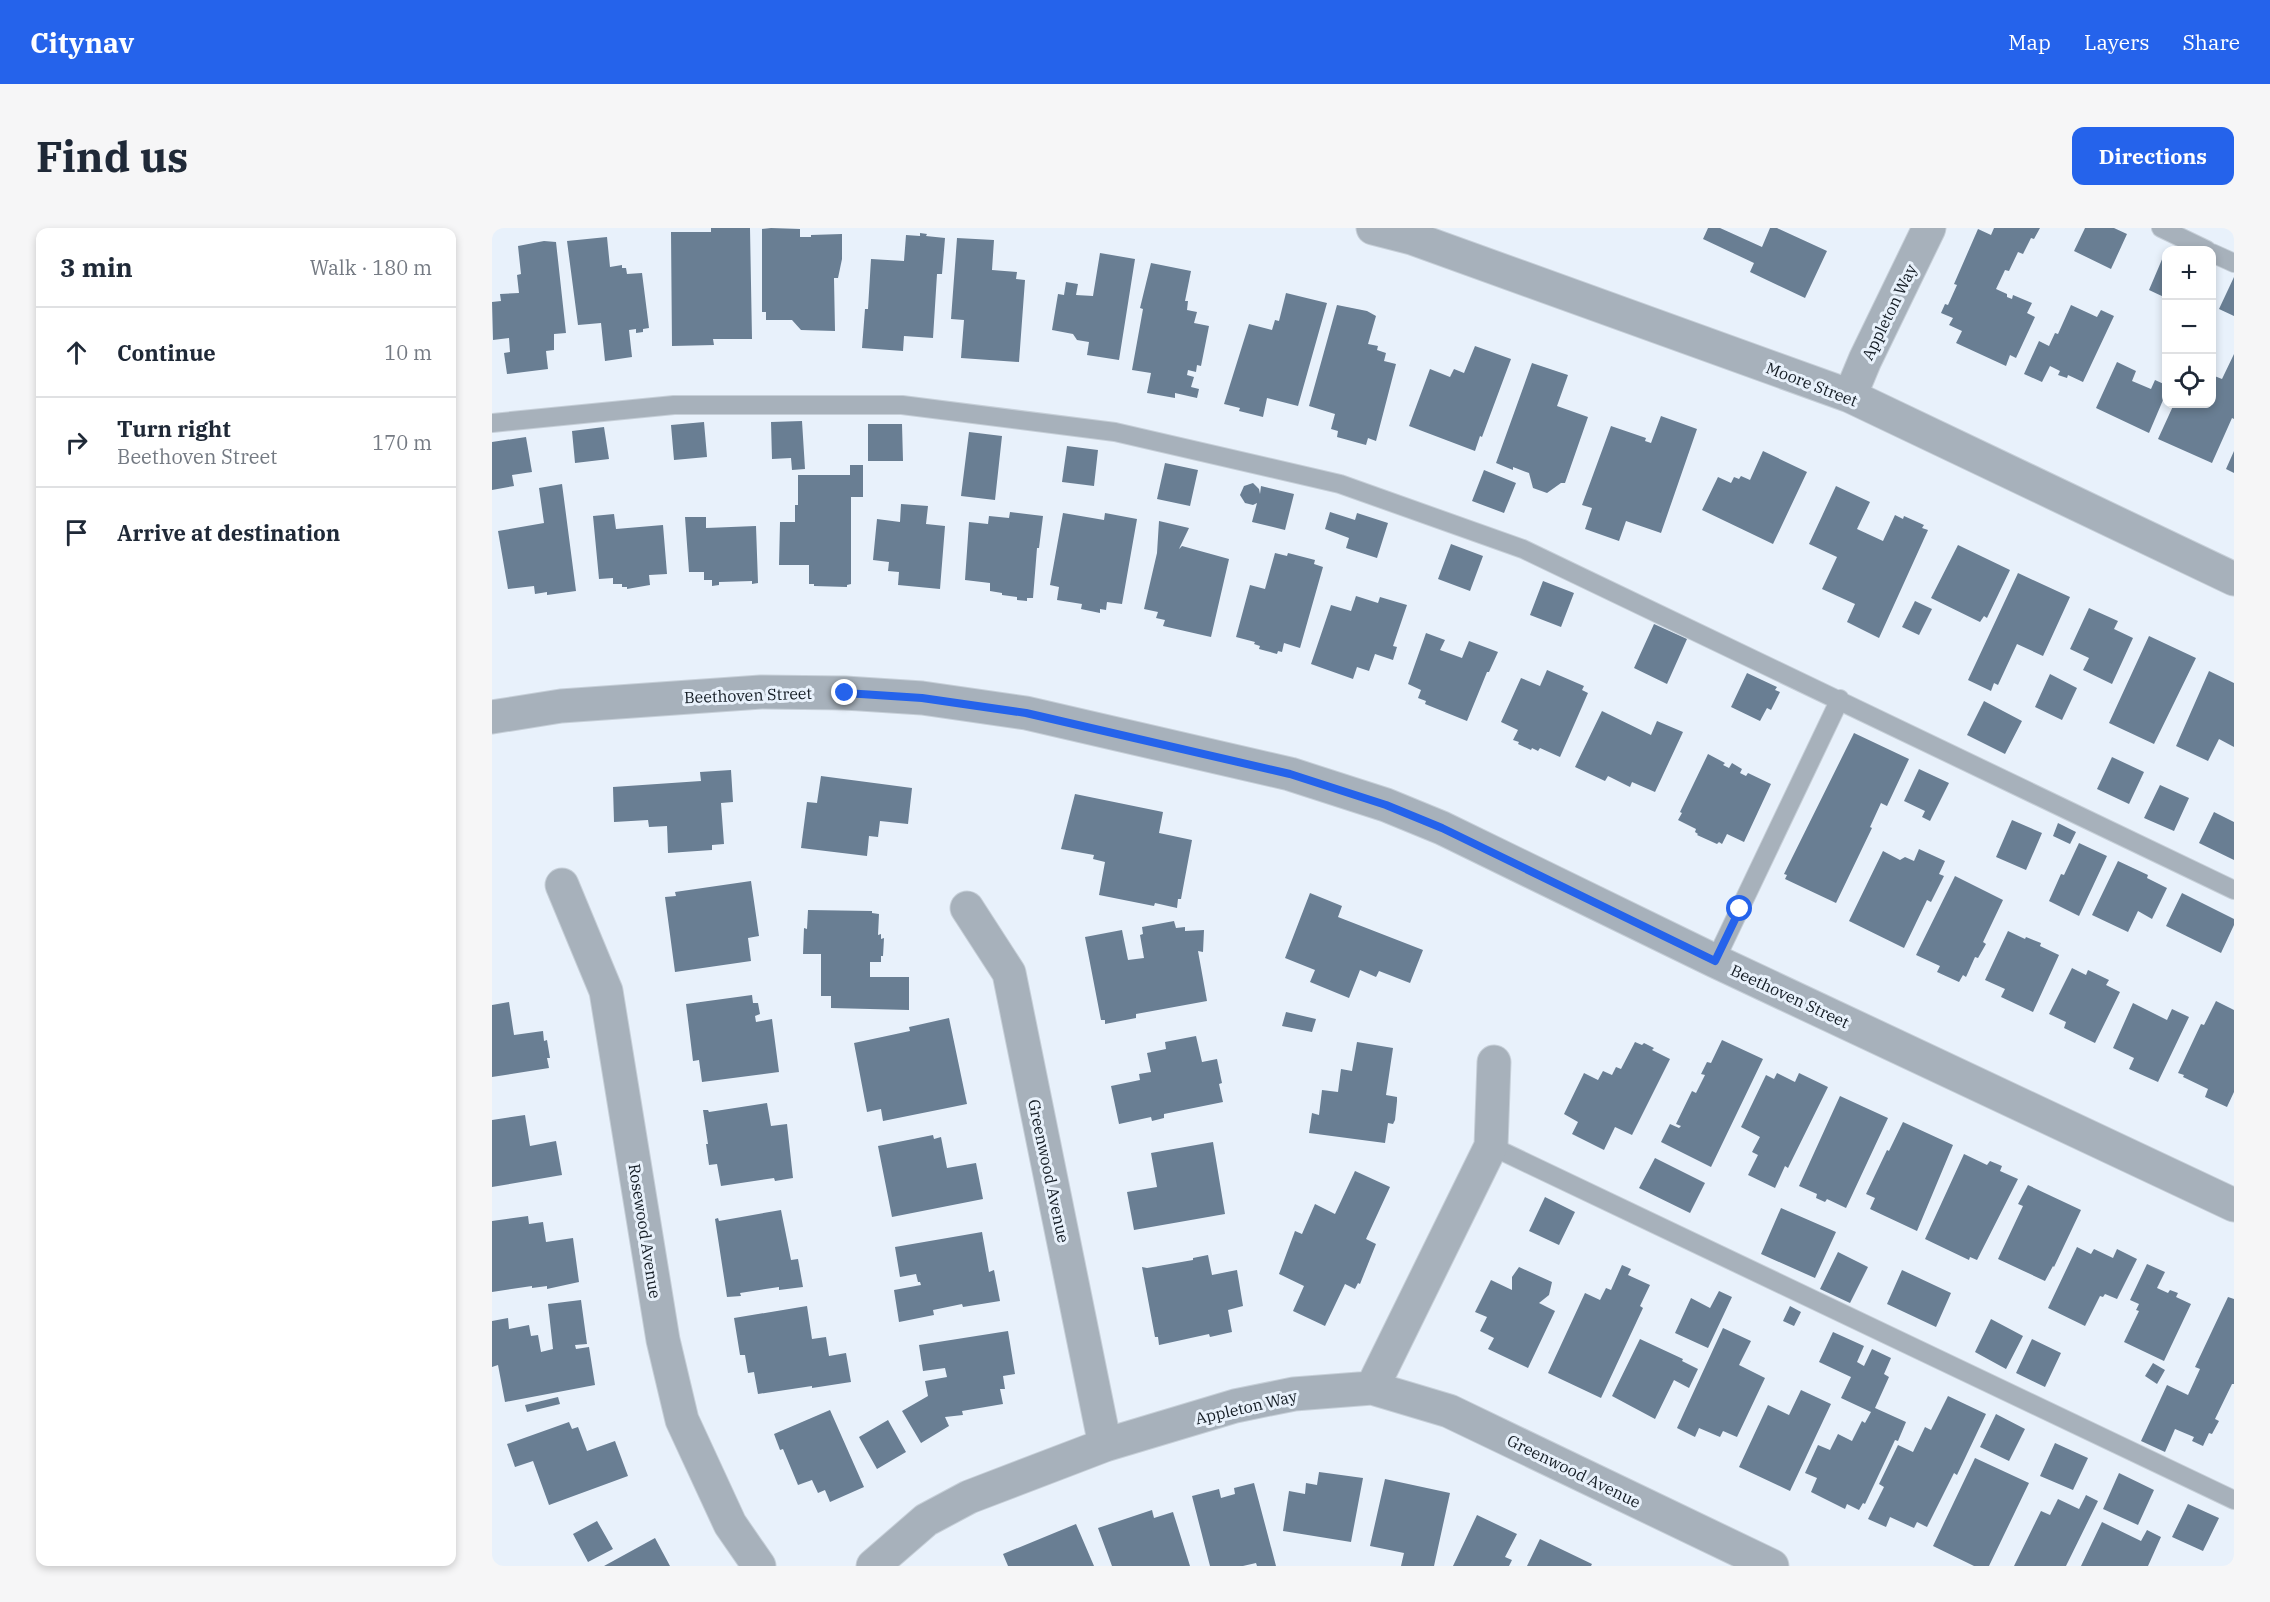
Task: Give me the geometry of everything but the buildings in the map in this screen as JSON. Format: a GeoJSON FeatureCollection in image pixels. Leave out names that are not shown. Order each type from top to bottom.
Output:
{"type":"FeatureCollection","features":[{"type":"Feature","properties":{"kind":"street","name":"Moore Street"},"geometry":{"type":"LineString","coordinates":[[1373,228],[1414,233],[1850,396],[2234,579]]}},
{"type":"Feature","properties":{"kind":"street","name":"Appleton Way"},"geometry":{"type":"LineString","coordinates":[[1850,396],[1929,228]]}},
{"type":"Feature","properties":{"kind":"street","name":"Beethoven Street"},"geometry":{"type":"LineString","coordinates":[[492,717],[561,706],[761,692],[845,693],[922,698],[1026,713],[1290,774],[1386,805],[1442,828],[1715,961],[2234,1205]]}},
{"type":"Feature","properties":{"kind":"street","name":"Rosewood Avenue"},"geometry":{"type":"LineString","coordinates":[[562,885],[606,991],[663,1340],[682,1420],[730,1524],[759,1566]]}},
{"type":"Feature","properties":{"kind":"street","name":"Greenwood Avenue"},"geometry":{"type":"LineString","coordinates":[[967,908],[1009,973],[1106,1445]]}},
{"type":"Feature","properties":{"kind":"street"},"geometry":{"type":"LineString","coordinates":[[1372,1388],[1491,1146],[1494,1062]]}},
{"type":"Feature","properties":{"kind":"street","name":"Appleton Way"},"geometry":{"type":"LineString","coordinates":[[873,1566],[926,1520],[969,1497],[1106,1445],[1235,1406],[1294,1394],[1372,1388]]}},
{"type":"Feature","properties":{"kind":"street","name":"Greenwood Avenue"},"geometry":{"type":"LineString","coordinates":[[1372,1388],[1449,1411],[1772,1566]]}},
{"type":"Feature","properties":{"kind":"lane"},"geometry":{"type":"LineString","coordinates":[[2161,228],[2199,246]]}},
{"type":"Feature","properties":{"kind":"lane"},"geometry":{"type":"LineString","coordinates":[[2216,255],[2234,263]]}},
{"type":"Feature","properties":{"kind":"lane"},"geometry":{"type":"LineString","coordinates":[[492,423],[674,405],[902,405],[1115,432],[1340,484],[1523,549],[2234,890]]}},
{"type":"Feature","properties":{"kind":"lane"},"geometry":{"type":"LineString","coordinates":[[1715,961],[1839,699]]}},
{"type":"Feature","properties":{"kind":"lane"},"geometry":{"type":"LineString","coordinates":[[1491,1146],[2234,1500]]}},
{"type":"Feature","properties":{"kind":"route"},"geometry":{"type":"LineString","coordinates":[[845,693],[922,698],[1026,713],[1290,774],[1386,805],[1442,828],[1715,961],[1740,909]]}}]}
